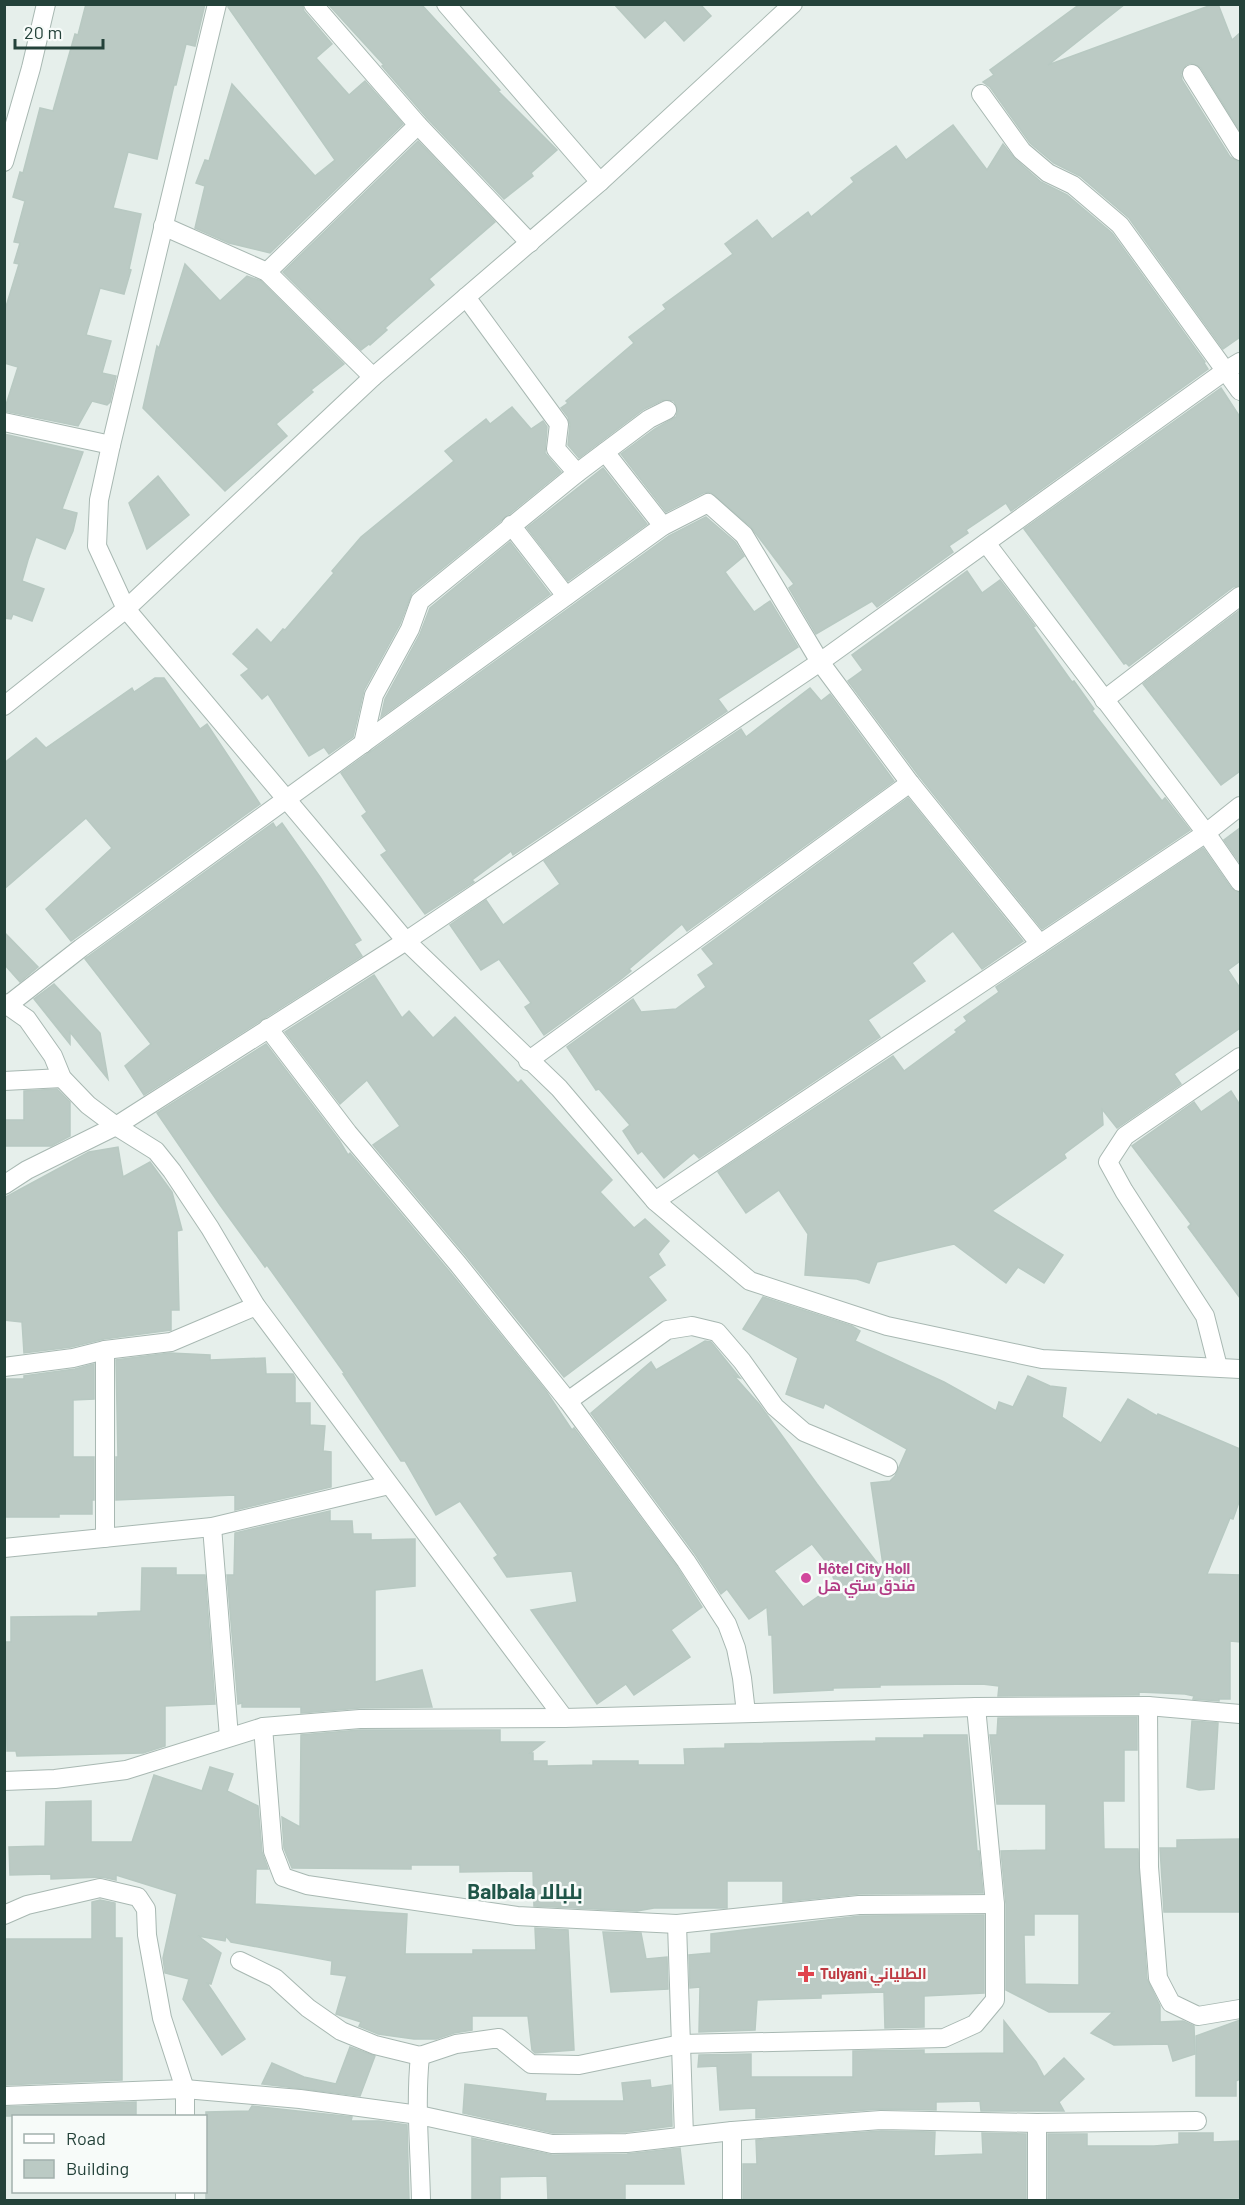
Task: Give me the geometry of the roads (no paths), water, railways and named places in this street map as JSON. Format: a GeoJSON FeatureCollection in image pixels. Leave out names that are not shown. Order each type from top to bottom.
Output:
{"type":"FeatureCollection","features":[{"type":"Feature","properties":{"kind":"street"},"geometry":{"type":"LineString","coordinates":[[4,162],[31,68],[46,4]]}},
{"type":"Feature","properties":{"kind":"street"},"geometry":{"type":"LineString","coordinates":[[217,4],[99,500],[97,546],[126,609],[406,941],[528,1061],[559,1088],[655,1201],[750,1281],[887,1326],[1042,1359],[1240,1369]]}},
{"type":"Feature","properties":{"kind":"street"},"geometry":{"type":"LineString","coordinates":[[313,4],[418,125],[530,243]]}},
{"type":"Feature","properties":{"kind":"street"},"geometry":{"type":"LineString","coordinates":[[446,4],[600,182]]}},
{"type":"Feature","properties":{"kind":"street"},"geometry":{"type":"LineString","coordinates":[[4,706],[126,609],[373,377],[600,182],[793,4]]}},
{"type":"Feature","properties":{"kind":"street"},"geometry":{"type":"LineString","coordinates":[[1192,74],[1240,151]]}},
{"type":"Feature","properties":{"kind":"street"},"geometry":{"type":"LineString","coordinates":[[981,94],[1022,151],[1048,173],[1073,185],[1120,225],[1233,367],[1240,391]]}},
{"type":"Feature","properties":{"kind":"street"},"geometry":{"type":"LineString","coordinates":[[267,272],[418,125]]}},
{"type":"Feature","properties":{"kind":"street"},"geometry":{"type":"LineString","coordinates":[[163,226],[267,272],[373,377]]}},
{"type":"Feature","properties":{"kind":"street"},"geometry":{"type":"LineString","coordinates":[[466,297],[559,424],[556,449],[577,472]]}},
{"type":"Feature","properties":{"kind":"street"},"geometry":{"type":"LineString","coordinates":[[4,1185],[27,1170],[116,1126],[406,941],[820,662],[1233,367]]}},
{"type":"Feature","properties":{"kind":"street"},"geometry":{"type":"LineString","coordinates":[[363,744],[374,695],[410,629],[420,601],[577,472],[649,419],[667,410]]}},
{"type":"Feature","properties":{"kind":"street"},"geometry":{"type":"LineString","coordinates":[[4,422],[111,445]]}},
{"type":"Feature","properties":{"kind":"street"},"geometry":{"type":"LineString","coordinates":[[605,452],[663,526]]}},
{"type":"Feature","properties":{"kind":"street"},"geometry":{"type":"LineString","coordinates":[[564,1718],[256,1306],[210,1228],[172,1171],[156,1151],[88,1105],[62,1078],[53,1056],[27,1019],[6,1004],[663,526],[708,503],[744,535],[820,662],[910,783],[1040,944]]}},
{"type":"Feature","properties":{"kind":"street"},"geometry":{"type":"LineString","coordinates":[[511,525],[566,596]]}},
{"type":"Feature","properties":{"kind":"street"},"geometry":{"type":"LineString","coordinates":[[986,543],[1206,833],[1240,882]]}},
{"type":"Feature","properties":{"kind":"street"},"geometry":{"type":"LineString","coordinates":[[1104,700],[1240,596]]}},
{"type":"Feature","properties":{"kind":"street"},"geometry":{"type":"LineString","coordinates":[[528,1061],[910,783]]}},
{"type":"Feature","properties":{"kind":"street"},"geometry":{"type":"LineString","coordinates":[[655,1201],[1206,833],[1240,806]]}},
{"type":"Feature","properties":{"kind":"street"},"geometry":{"type":"LineString","coordinates":[[268,1028],[348,1133],[458,1264],[568,1401],[686,1561],[727,1624],[736,1648],[746,1713]]}},
{"type":"Feature","properties":{"kind":"street"},"geometry":{"type":"LineString","coordinates":[[1218,1367],[1204,1316],[1108,1162],[1125,1136],[1240,1057]]}},
{"type":"Feature","properties":{"kind":"street"},"geometry":{"type":"LineString","coordinates":[[4,1081],[62,1078]]}},
{"type":"Feature","properties":{"kind":"street"},"geometry":{"type":"LineString","coordinates":[[4,1367],[73,1358],[105,1350],[171,1342],[256,1306]]}},
{"type":"Feature","properties":{"kind":"street"},"geometry":{"type":"LineString","coordinates":[[568,1401],[667,1330],[692,1326],[717,1332],[742,1361],[775,1407],[804,1432],[888,1467]]}},
{"type":"Feature","properties":{"kind":"street"},"geometry":{"type":"LineString","coordinates":[[105,1350],[105,1538]]}},
{"type":"Feature","properties":{"kind":"street"},"geometry":{"type":"LineString","coordinates":[[4,1548],[212,1527],[389,1485]]}},
{"type":"Feature","properties":{"kind":"street"},"geometry":{"type":"LineString","coordinates":[[212,1527],[229,1737]]}},
{"type":"Feature","properties":{"kind":"street"},"geometry":{"type":"LineString","coordinates":[[4,1781],[55,1779],[126,1770],[263,1727],[360,1719],[564,1718],[976,1707],[1148,1706],[1240,1714]]}},
{"type":"Feature","properties":{"kind":"street"},"geometry":{"type":"LineString","coordinates":[[1148,1706],[1149,1867],[1158,1978],[1171,2003],[1198,2016],[1240,2009]]}},
{"type":"Feature","properties":{"kind":"street"},"geometry":{"type":"LineString","coordinates":[[240,1960],[275,1978],[308,2008],[341,2031],[375,2045],[420,2056],[456,2044],[499,2037],[531,2064],[579,2065],[681,2044],[944,2038],[975,2024],[995,2000],[995,1904],[976,1707]]}},
{"type":"Feature","properties":{"kind":"street"},"geometry":{"type":"LineString","coordinates":[[263,1727],[273,1851],[283,1877],[318,1886],[517,1916],[676,1924],[859,1905],[995,1904]]}},
{"type":"Feature","properties":{"kind":"street"},"geometry":{"type":"LineString","coordinates":[[4,1915],[27,1905],[100,1888],[138,1897],[146,1909],[147,1935],[162,2018],[184,2089],[184,2115]]}},
{"type":"Feature","properties":{"kind":"street"},"geometry":{"type":"LineString","coordinates":[[676,1924],[684,2136]]}},
{"type":"Feature","properties":{"kind":"street"},"geometry":{"type":"LineString","coordinates":[[420,2056],[416,2093],[422,2200]]}},
{"type":"Feature","properties":{"kind":"street"},"geometry":{"type":"LineString","coordinates":[[4,2096],[184,2089],[300,2099],[419,2115],[552,2144],[627,2143],[732,2131],[881,2120],[1037,2123],[1197,2121]]}},
{"type":"Feature","properties":{"kind":"street"},"geometry":{"type":"LineString","coordinates":[[1037,2123],[1037,2200]]}},
{"type":"Feature","properties":{"kind":"street"},"geometry":{"type":"LineString","coordinates":[[732,2131],[732,2200]]}},
{"type":"Feature","properties":{"kind":"place","name":"Hôtel City Holl فندق ستي هل"},"geometry":{"type":"Point","coordinates":[806,1578]}},
{"type":"Feature","properties":{"kind":"place","name":"Tulyani الطلياني"},"geometry":{"type":"Point","coordinates":[806,1974]}},
{"type":"Feature","properties":{"kind":"district","name":"Balbala بلبالا"},"geometry":{"type":"Point","coordinates":[525,1892]}}]}
